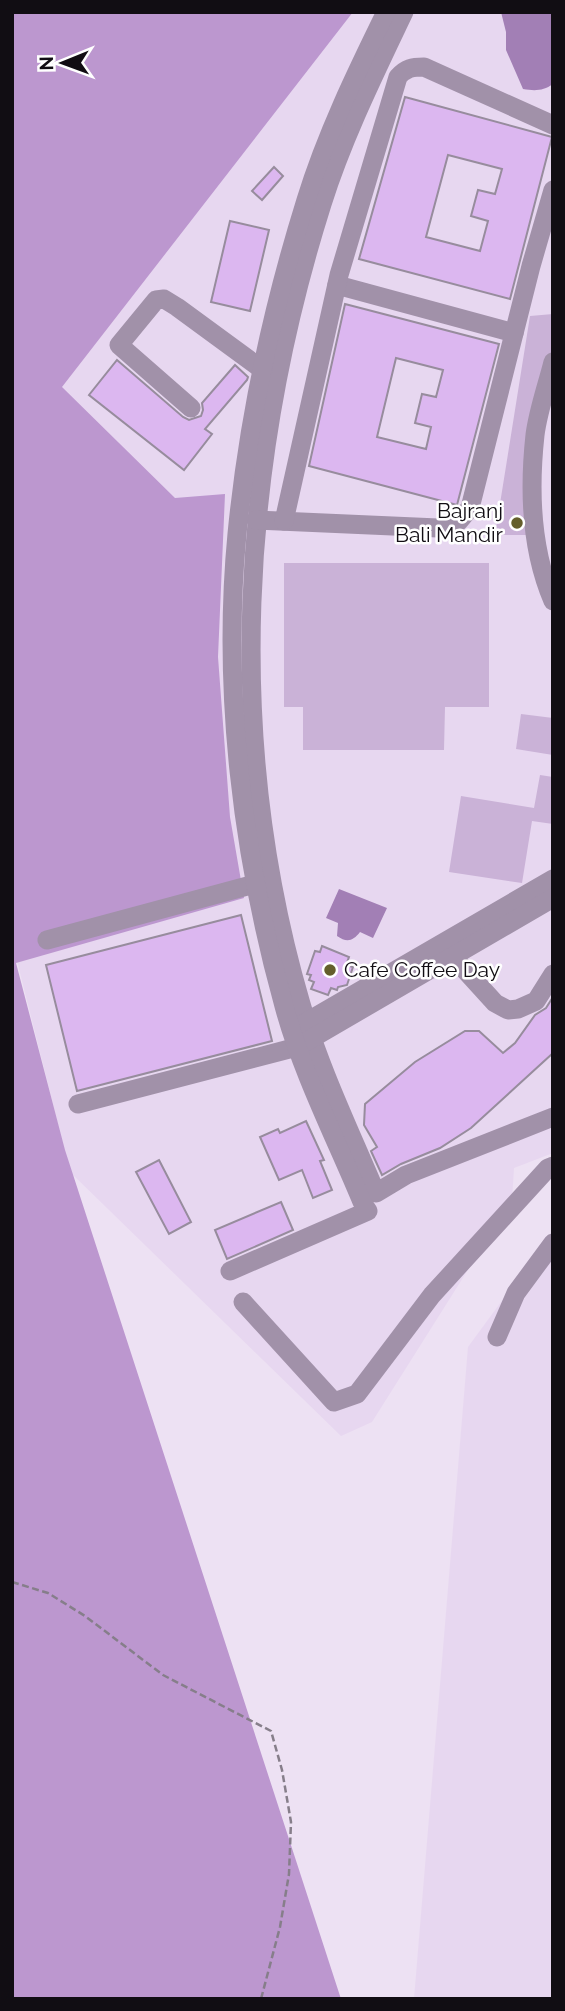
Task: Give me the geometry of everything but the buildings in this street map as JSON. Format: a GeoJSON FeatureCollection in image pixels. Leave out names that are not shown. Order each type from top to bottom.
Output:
{"type":"FeatureCollection","features":[{"type":"Feature","properties":{"kind":"street"},"geometry":{"type":"LineString","coordinates":[[386,12],[344,98],[306,198],[278,302],[252,418],[237,536],[232,655],[239,774],[255,884],[284,1008],[302,1034],[376,1193],[406,1175],[553,1117]]}},
{"type":"Feature","properties":{"kind":"street"},"geometry":{"type":"LineString","coordinates":[[230,1271],[368,1211],[362,1202],[302,1034],[273,889],[256,772],[249,655],[256,520],[269,421],[294,306],[322,204],[359,105],[404,12]]}},
{"type":"Feature","properties":{"kind":"street"},"geometry":{"type":"LineString","coordinates":[[284,522],[337,285],[398,77],[412,67],[424,66],[553,125]]}},
{"type":"Feature","properties":{"kind":"street"},"geometry":{"type":"LineString","coordinates":[[256,520],[411,528],[449,526],[460,521],[470,508],[553,190]]}},
{"type":"Feature","properties":{"kind":"street"},"geometry":{"type":"LineString","coordinates":[[337,285],[514,333]]}},
{"type":"Feature","properties":{"kind":"street"},"geometry":{"type":"LineString","coordinates":[[191,408],[119,345],[156,300],[164,299],[177,307],[263,370]]}},
{"type":"Feature","properties":{"kind":"street"},"geometry":{"type":"LineString","coordinates":[[550,589],[532,516],[535,434],[553,362]]}},
{"type":"Feature","properties":{"kind":"street"},"geometry":{"type":"LineString","coordinates":[[78,1104],[302,1034],[447,950],[553,879]]}},
{"type":"Feature","properties":{"kind":"street"},"geometry":{"type":"LineString","coordinates":[[47,940],[255,884]]}},
{"type":"Feature","properties":{"kind":"street"},"geometry":{"type":"LineString","coordinates":[[447,950],[553,898]]}},
{"type":"Feature","properties":{"kind":"street"},"geometry":{"type":"LineString","coordinates":[[447,950],[495,1003],[508,1010],[518,1009],[536,1000],[553,974]]}},
{"type":"Feature","properties":{"kind":"street"},"geometry":{"type":"LineString","coordinates":[[243,1302],[334,1402],[357,1394],[432,1295],[548,1168],[553,1167]]}},
{"type":"Feature","properties":{"kind":"street"},"geometry":{"type":"LineString","coordinates":[[497,1337],[516,1293],[553,1242]]}},
{"type":"Feature","properties":{"kind":"path"},"geometry":{"type":"LineString","coordinates":[[12,1582],[48,1593],[85,1616],[163,1675],[271,1731],[282,1770],[291,1822],[287,1888],[261,1999]]}},
{"type":"Feature","properties":{"kind":"shaded area"},"geometry":{"type":"Polygon","coordinates":[[[12,12],[353,12],[62,387],[175,498],[225,494],[218,657],[230,817],[244,898],[16,963],[65,1150],[341,1999],[12,1999],[12,12]]]}},
{"type":"Feature","properties":{"kind":"shaded area"},"geometry":{"type":"Polygon","coordinates":[[[335,12],[553,12],[553,1153],[514,1168],[512,1200],[372,1422],[341,1436],[70,1172],[12,941],[12,455],[335,12]]]}},
{"type":"Feature","properties":{"kind":"shaded area"},"geometry":{"type":"Polygon","coordinates":[[[501,12],[553,12],[553,84],[539,90],[523,89],[506,50],[506,32],[501,12]]]}},
{"type":"Feature","properties":{"kind":"shaded area"},"geometry":{"type":"Polygon","coordinates":[[[553,314],[553,374],[537,427],[536,535],[495,535],[530,316],[553,314]]]}},
{"type":"Feature","properties":{"kind":"shaded area"},"geometry":{"type":"Polygon","coordinates":[[[284,563],[489,563],[489,707],[445,707],[444,750],[303,750],[303,707],[284,707],[284,563]]]}},
{"type":"Feature","properties":{"kind":"shaded area"},"geometry":{"type":"Polygon","coordinates":[[[521,714],[553,718],[553,755],[516,749],[521,714]]]}},
{"type":"Feature","properties":{"kind":"shaded area"},"geometry":{"type":"Polygon","coordinates":[[[540,775],[553,777],[553,824],[532,821],[522,883],[449,872],[461,796],[534,808],[540,775]]]}},
{"type":"Feature","properties":{"kind":"shaded area"},"geometry":{"type":"Polygon","coordinates":[[[339,889],[387,908],[373,938],[360,932],[350,940],[337,936],[338,923],[326,918],[339,889]]]}},
{"type":"Feature","properties":{"kind":"shaded area"},"geometry":{"type":"Polygon","coordinates":[[[553,1231],[553,1999],[414,1999],[468,1347],[553,1231]]]}},
{"type":"Feature","properties":{"kind":"place","name":"Bajranj Bali Mandir"},"geometry":{"type":"Point","coordinates":[517,523]}},
{"type":"Feature","properties":{"kind":"place","name":"Cafe Coffee Day"},"geometry":{"type":"Point","coordinates":[330,970]}}]}
